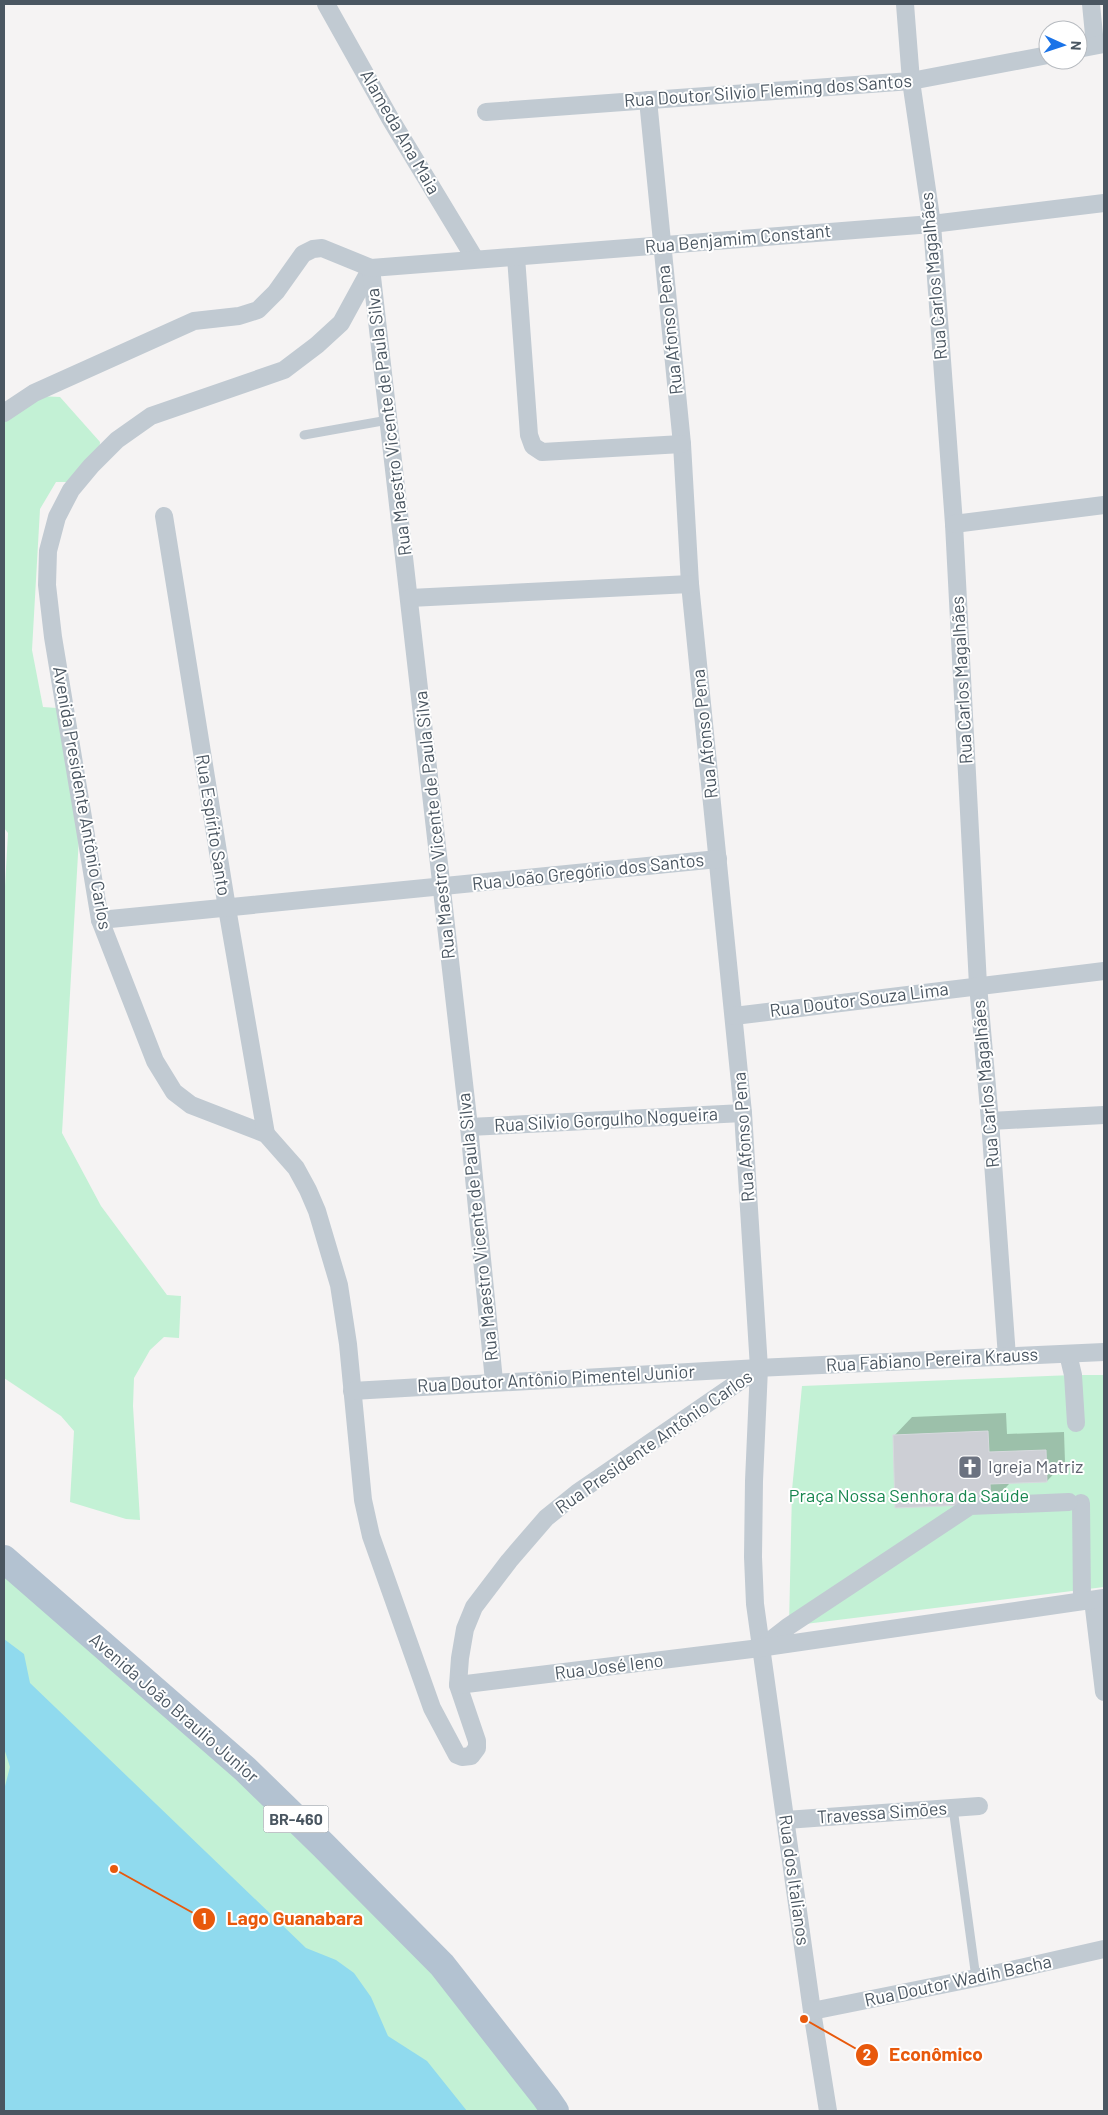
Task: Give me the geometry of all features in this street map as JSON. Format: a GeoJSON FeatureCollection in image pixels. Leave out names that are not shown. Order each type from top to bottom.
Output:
{"type":"FeatureCollection","features":[{"type":"Feature","properties":{"kind":"main road","name":"Avenida João Braulio Junior"},"geometry":{"type":"LineString","coordinates":[[4,1558],[244,1769],[442,1965],[555,2111]]}},
{"type":"Feature","properties":{"kind":"street","name":"Alameda Ana Maia"},"geometry":{"type":"LineString","coordinates":[[326,4],[391,120],[475,259]]}},
{"type":"Feature","properties":{"kind":"street","name":"Rua Carlos Magalhães"},"geometry":{"type":"LineString","coordinates":[[905,4],[911,81],[932,224],[954,524],[978,985],[1007,1357]]}},
{"type":"Feature","properties":{"kind":"street"},"geometry":{"type":"LineString","coordinates":[[1091,4],[1092,46]]}},
{"type":"Feature","properties":{"kind":"street","name":"Rua Doutor Silvio Fleming dos Santos"},"geometry":{"type":"LineString","coordinates":[[486,112],[911,81],[1038,56]]}},
{"type":"Feature","properties":{"kind":"street","name":"Rua Afonso Pena"},"geometry":{"type":"LineString","coordinates":[[648,100],[682,444],[690,584],[743,1113],[759,1368]]}},
{"type":"Feature","properties":{"kind":"street","name":"Rua Benjamim Constant"},"geometry":{"type":"LineString","coordinates":[[371,268],[932,224],[1104,204]]}},
{"type":"Feature","properties":{"kind":"street"},"geometry":{"type":"LineString","coordinates":[[4,413],[13,405],[34,393],[178,327],[194,321],[239,316],[258,310],[276,292],[303,254],[313,249],[322,248],[371,268]]}},
{"type":"Feature","properties":{"kind":"street"},"geometry":{"type":"LineString","coordinates":[[516,257],[529,436],[533,446],[542,452],[682,444]]}},
{"type":"Feature","properties":{"kind":"street","name":"Rua Maestro Vicente de Paula Silva"},"geometry":{"type":"LineString","coordinates":[[371,268],[469,1127],[494,1382]]}},
{"type":"Feature","properties":{"kind":"street","name":"Avenida Presidente Antônio Carlos"},"geometry":{"type":"LineString","coordinates":[[371,268],[341,323],[317,345],[284,370],[151,416],[117,440],[91,466],[71,490],[57,516],[48,552],[47,585],[53,637],[100,920],[155,1061],[174,1092],[191,1105],[266,1134],[296,1168],[308,1190],[317,1212],[338,1285],[348,1344],[363,1500],[370,1536],[432,1708],[453,1750],[462,1758],[471,1756],[475,1752]]}},
{"type":"Feature","properties":{"kind":"street"},"geometry":{"type":"LineString","coordinates":[[954,524],[1104,505]]}},
{"type":"Feature","properties":{"kind":"street","name":"Rua Espírito Santo"},"geometry":{"type":"LineString","coordinates":[[164,516],[227,908],[266,1134]]}},
{"type":"Feature","properties":{"kind":"street"},"geometry":{"type":"LineString","coordinates":[[410,598],[690,584]]}},
{"type":"Feature","properties":{"kind":"street","name":"Rua João Gregório dos Santos"},"geometry":{"type":"LineString","coordinates":[[100,920],[718,859]]}},
{"type":"Feature","properties":{"kind":"street","name":"Rua Doutor Souza Lima"},"geometry":{"type":"LineString","coordinates":[[734,1016],[1104,971]]}},
{"type":"Feature","properties":{"kind":"street","name":"Rua Silvio Gorgulho Nogueira"},"geometry":{"type":"LineString","coordinates":[[469,1127],[743,1113]]}},
{"type":"Feature","properties":{"kind":"street"},"geometry":{"type":"LineString","coordinates":[[990,1121],[1104,1115]]}},
{"type":"Feature","properties":{"kind":"street","name":"Rua Fabiano Pereira Krauss"},"geometry":{"type":"LineString","coordinates":[[759,1368],[1104,1352]]}},
{"type":"Feature","properties":{"kind":"street"},"geometry":{"type":"LineString","coordinates":[[1068,1354],[1073,1375],[1076,1423]]}},
{"type":"Feature","properties":{"kind":"street"},"geometry":{"type":"LineString","coordinates":[[759,1368],[753,1557],[755,1604],[760,1648]]}},
{"type":"Feature","properties":{"kind":"street","name":"Rua Doutor Antônio Pimentel Junior"},"geometry":{"type":"LineString","coordinates":[[352,1391],[759,1368]]}},
{"type":"Feature","properties":{"kind":"street","name":"Rua Presidente Antônio Carlos"},"geometry":{"type":"LineString","coordinates":[[475,1752],[477,1741],[458,1685],[465,1629],[474,1607],[509,1561],[546,1518],[577,1493],[759,1368]]}},
{"type":"Feature","properties":{"kind":"street"},"geometry":{"type":"LineString","coordinates":[[760,1648],[789,1626],[970,1506],[1075,1503],[1093,1600],[1104,1692]]}},
{"type":"Feature","properties":{"kind":"street"},"geometry":{"type":"LineString","coordinates":[[760,1648],[1093,1600]]}},
{"type":"Feature","properties":{"kind":"street","name":"Rua José Ieno"},"geometry":{"type":"LineString","coordinates":[[458,1685],[760,1648]]}},
{"type":"Feature","properties":{"kind":"street","name":"Rua dos Italianos"},"geometry":{"type":"LineString","coordinates":[[760,1648],[828,2111]]}},
{"type":"Feature","properties":{"kind":"street","name":"Travessa Simões"},"geometry":{"type":"LineString","coordinates":[[786,1820],[979,1806]]}},
{"type":"Feature","properties":{"kind":"street","name":"Rua Doutor Wadih Bacha"},"geometry":{"type":"LineString","coordinates":[[812,2011],[976,1978],[1104,1949]]}},
{"type":"Feature","properties":{"kind":"lane"},"geometry":{"type":"LineString","coordinates":[[304,435],[388,420]]}},
{"type":"Feature","properties":{"kind":"lane"},"geometry":{"type":"LineString","coordinates":[[953,1808],[976,1978]]}},
{"type":"Feature","properties":{"kind":"green space"},"geometry":{"type":"Polygon","coordinates":[[[18,395],[60,397],[100,442],[99,456],[70,482],[56,482],[40,509],[32,650],[43,707],[57,708],[79,837],[62,1133],[101,1206],[167,1295],[181,1296],[179,1338],[164,1337],[150,1350],[134,1378],[133,1406],[140,1520],[126,1519],[70,1502],[74,1431],[61,1416],[4,1378],[4,904],[8,833],[4,828],[4,407],[18,395]]]}},
{"type":"Feature","properties":{"kind":"green space","name":"Praça Nossa Senhora da Saúde"},"geometry":{"type":"Polygon","coordinates":[[[1104,1375],[1104,1587],[789,1626],[792,1490],[802,1386],[1104,1375]]]}},
{"type":"Feature","properties":{"kind":"green space"},"geometry":{"type":"Polygon","coordinates":[[[4,1559],[323,1845],[555,2111],[4,2111],[4,1559]]]}},
{"type":"Feature","properties":{"kind":"water"},"geometry":{"type":"Polygon","coordinates":[[[4,1639],[24,1654],[30,1683],[306,1948],[336,1960],[354,1973],[371,1997],[388,2036],[427,2061],[467,2111],[4,2111],[4,1790],[10,1767],[4,1748],[4,1639]]]}},
{"type":"Feature","properties":{"kind":"building","name":"Igreja Matriz"},"geometry":{"type":"Polygon","coordinates":[[[988,1431],[989,1452],[1046,1450],[1047,1482],[990,1484],[991,1504],[895,1508],[893,1435],[988,1431]]]}},
{"type":"Feature","properties":{"kind":"place","name":"Igreja Matriz"},"geometry":{"type":"Point","coordinates":[970,1467]}},
{"type":"Feature","properties":{"kind":"place","name":"Lago Guanabara"},"geometry":{"type":"Point","coordinates":[114,1869]}},
{"type":"Feature","properties":{"kind":"place","name":"Econômico"},"geometry":{"type":"Point","coordinates":[804,2019]}}]}
